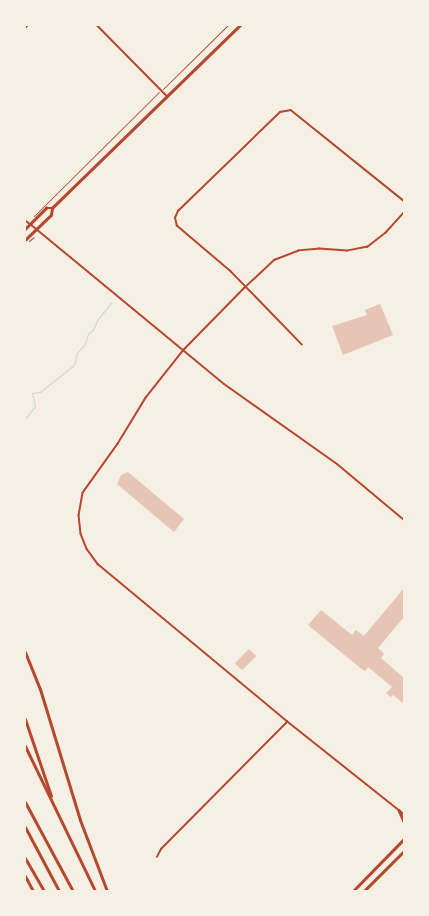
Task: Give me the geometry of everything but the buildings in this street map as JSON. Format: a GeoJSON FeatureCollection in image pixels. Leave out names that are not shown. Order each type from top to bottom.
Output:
{"type":"FeatureCollection","features":[{"type":"Feature","properties":{"kind":"highway"},"geometry":{"type":"LineString","coordinates":[[25,652],[40,689],[80,820],[107,891]]}},
{"type":"Feature","properties":{"kind":"highway"},"geometry":{"type":"LineString","coordinates":[[25,719],[54,805]]}},
{"type":"Feature","properties":{"kind":"highway"},"geometry":{"type":"LineString","coordinates":[[25,746],[95,891]]}},
{"type":"Feature","properties":{"kind":"highway"},"geometry":{"type":"LineString","coordinates":[[25,802],[73,891]]}},
{"type":"Feature","properties":{"kind":"highway"},"geometry":{"type":"LineString","coordinates":[[25,827],[59,891]]}},
{"type":"Feature","properties":{"kind":"highway"},"geometry":{"type":"LineString","coordinates":[[25,858],[44,891]]}},
{"type":"Feature","properties":{"kind":"highway"},"geometry":{"type":"LineString","coordinates":[[25,876],[33,891]]}},
{"type":"Feature","properties":{"kind":"main road"},"geometry":{"type":"LineString","coordinates":[[25,240],[51,215],[52,208],[240,25]]}},
{"type":"Feature","properties":{"kind":"main road"},"geometry":{"type":"LineString","coordinates":[[25,229],[46,208],[52,208]]}},
{"type":"Feature","properties":{"kind":"main road"},"geometry":{"type":"LineString","coordinates":[[400,810],[404,821]]}},
{"type":"Feature","properties":{"kind":"main road"},"geometry":{"type":"LineString","coordinates":[[353,891],[404,839]]}},
{"type":"Feature","properties":{"kind":"main road"},"geometry":{"type":"LineString","coordinates":[[364,891],[404,851]]}},
{"type":"Feature","properties":{"kind":"street"},"geometry":{"type":"LineString","coordinates":[[25,28],[28,25]]}},
{"type":"Feature","properties":{"kind":"street"},"geometry":{"type":"LineString","coordinates":[[97,25],[167,96]]}},
{"type":"Feature","properties":{"kind":"street"},"geometry":{"type":"LineString","coordinates":[[302,345],[231,272],[177,226],[175,218],[178,211],[280,112],[291,110],[296,112],[404,201]]}},
{"type":"Feature","properties":{"kind":"street"},"geometry":{"type":"LineString","coordinates":[[404,213],[386,233],[368,247],[347,251],[320,249],[299,251],[275,260],[184,350],[146,398],[118,444],[83,493],[79,515],[81,534],[87,549],[98,564],[287,721],[404,814]]}},
{"type":"Feature","properties":{"kind":"street"},"geometry":{"type":"LineString","coordinates":[[25,220],[248,402],[337,464],[404,520]]}},
{"type":"Feature","properties":{"kind":"street"},"geometry":{"type":"LineString","coordinates":[[157,857],[161,849],[287,721]]}},
{"type":"Feature","properties":{"kind":"path"},"geometry":{"type":"LineString","coordinates":[[166,85],[228,25]]}},
{"type":"Feature","properties":{"kind":"path"},"geometry":{"type":"LineString","coordinates":[[34,216],[157,94]]}},
{"type":"Feature","properties":{"kind":"path"},"geometry":{"type":"LineString","coordinates":[[25,243],[34,237]]}},
{"type":"Feature","properties":{"kind":"waterway"},"geometry":{"type":"LineString","coordinates":[[25,419],[35,406],[32,393],[40,392],[74,365],[77,353],[85,344],[88,334],[93,330],[98,319],[111,303]]}}]}
